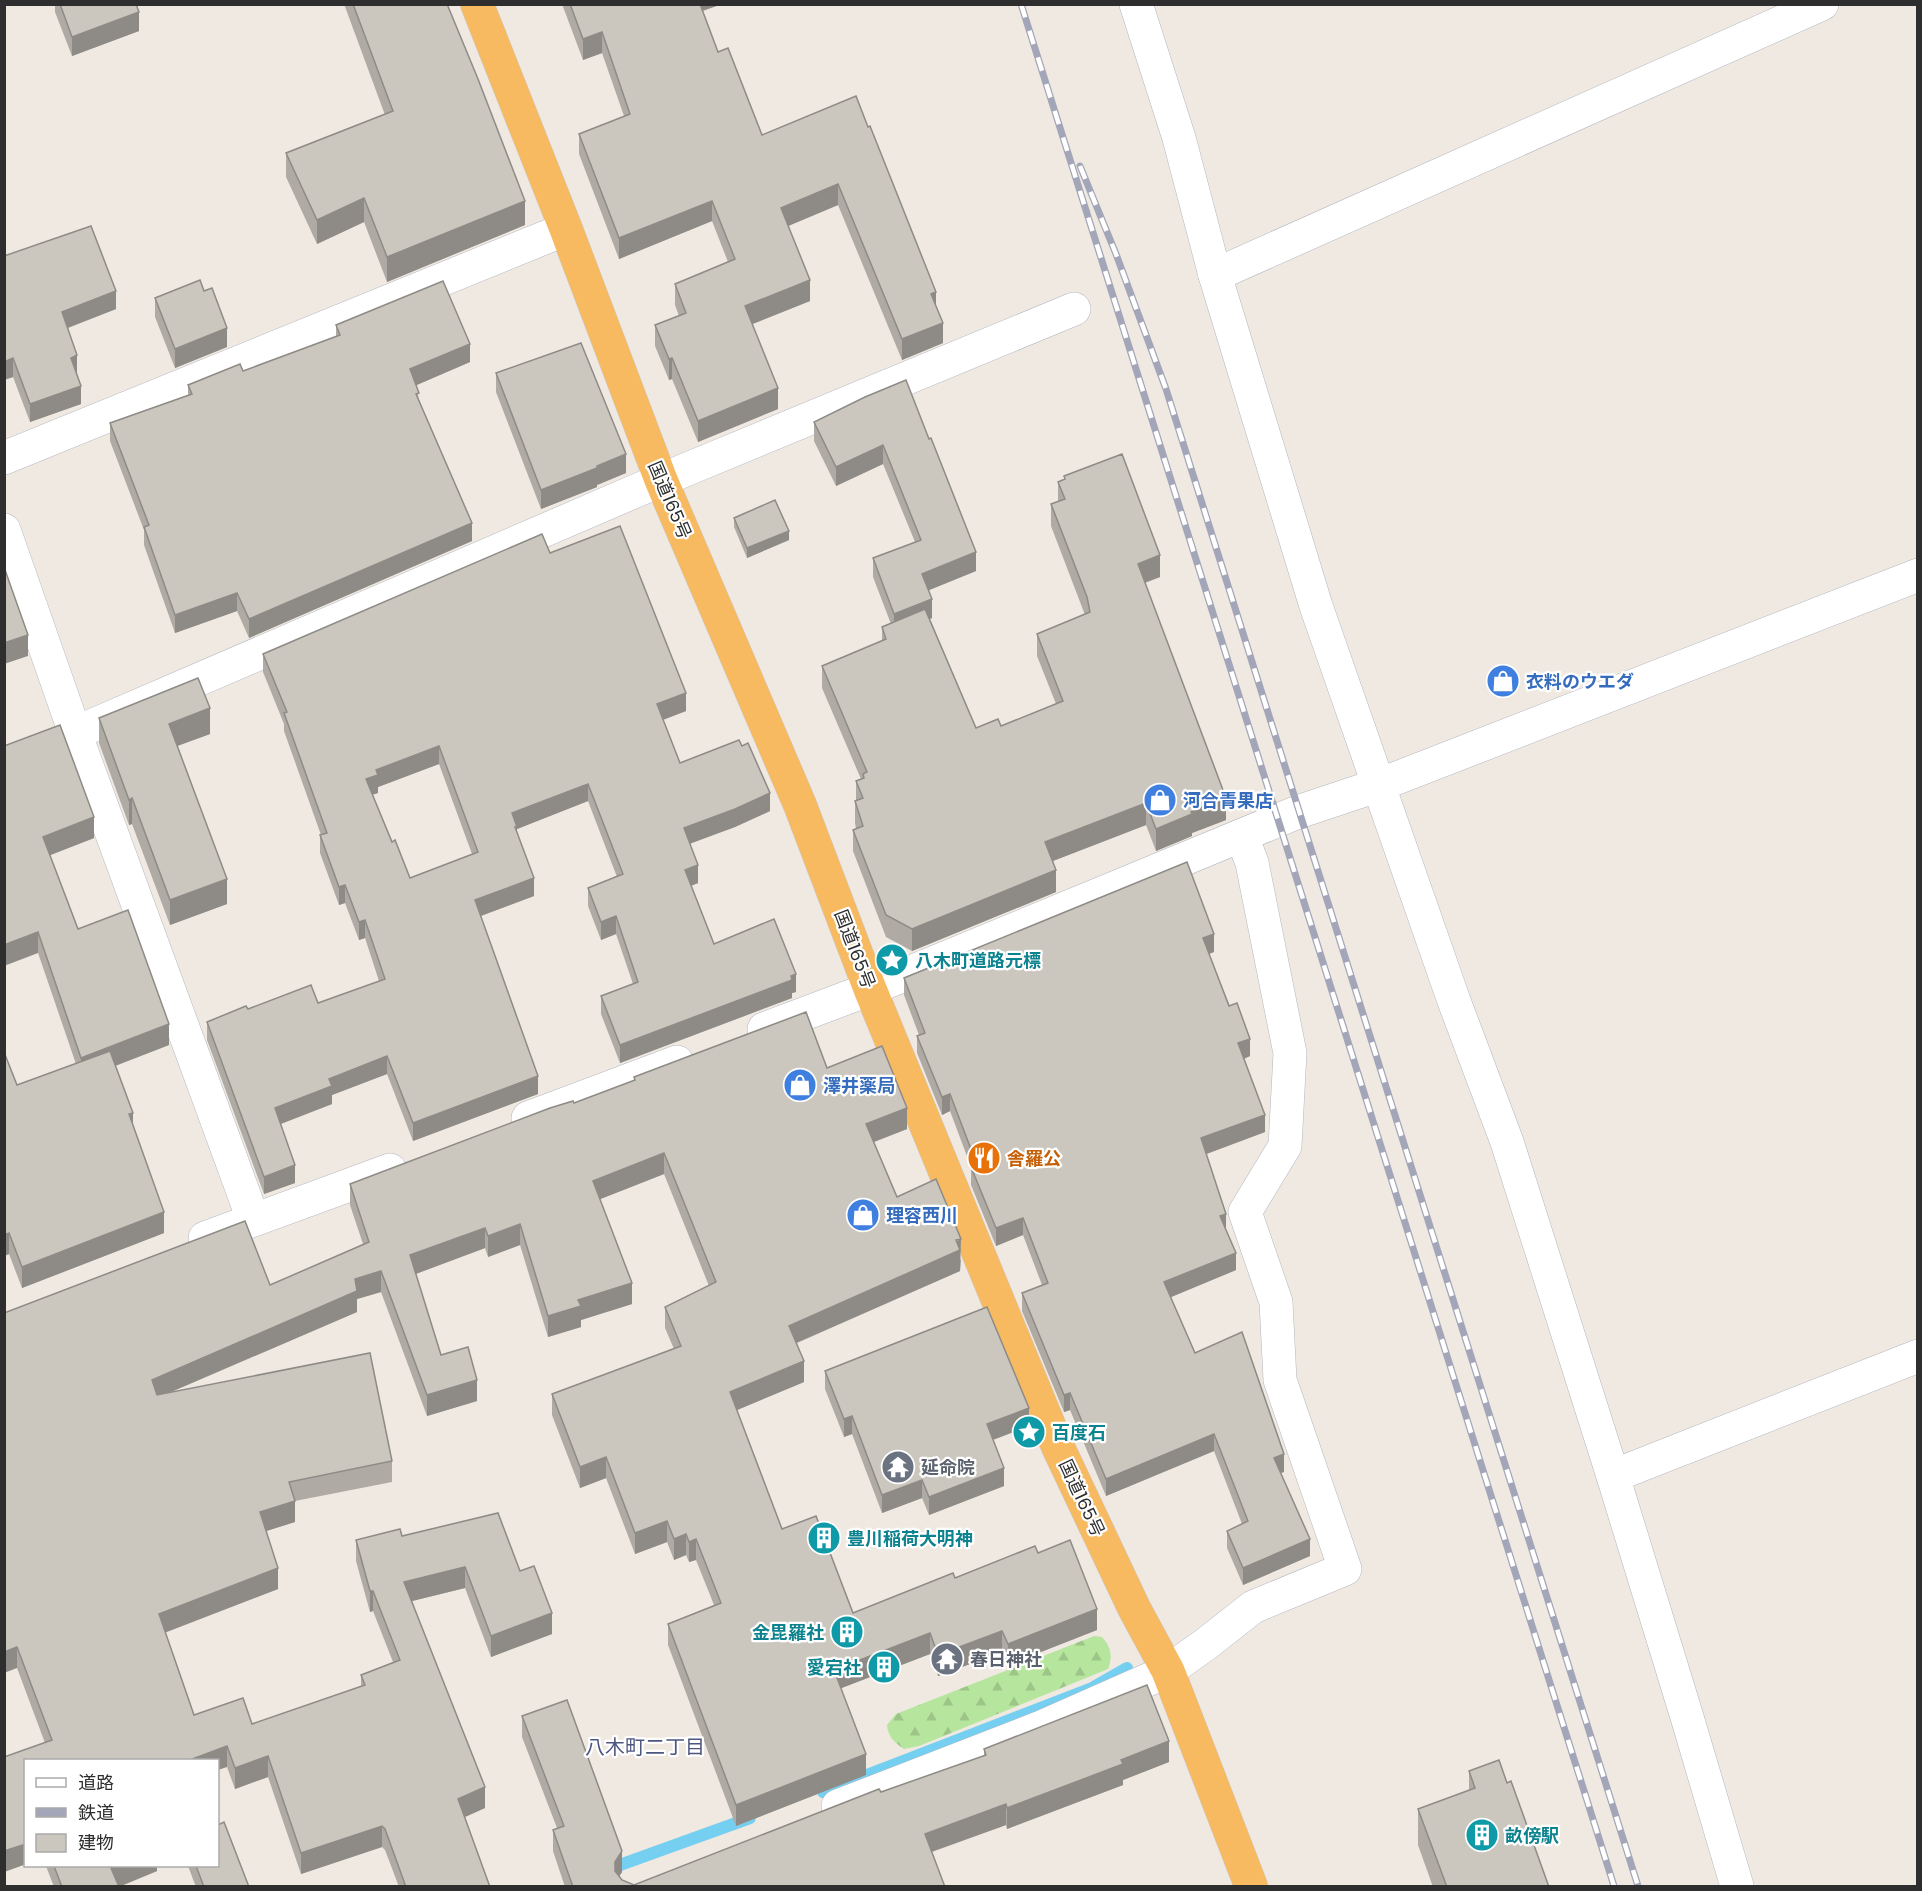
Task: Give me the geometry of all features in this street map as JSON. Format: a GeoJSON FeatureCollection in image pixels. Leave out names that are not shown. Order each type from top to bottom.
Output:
{"type":"FeatureCollection","features":[{"type":"Feature","properties":{"kind":"highway","name":"国道165号"},"geometry":{"type":"LineString","coordinates":[[477,4],[566,229],[661,480],[800,805],[870,989],[1058,1447],[1134,1608],[1168,1671],[1251,1887]]}},
{"type":"Feature","properties":{"kind":"street"},"geometry":{"type":"LineString","coordinates":[[1136,4],[1179,138],[1215,275],[1316,606],[1454,1001],[1507,1142],[1688,1717],[1737,1887]]}},
{"type":"Feature","properties":{"kind":"street"},"geometry":{"type":"LineString","coordinates":[[1215,275],[1822,4]]}},
{"type":"Feature","properties":{"kind":"street"},"geometry":{"type":"LineString","coordinates":[[4,458],[566,229]]}},
{"type":"Feature","properties":{"kind":"street"},"geometry":{"type":"LineString","coordinates":[[75,733],[661,480],[1074,309]]}},
{"type":"Feature","properties":{"kind":"street"},"geometry":{"type":"LineString","coordinates":[[4,530],[75,733],[253,1219]]}},
{"type":"Feature","properties":{"kind":"street"},"geometry":{"type":"LineString","coordinates":[[740,1038],[870,989],[1298,812],[1379,785],[1917,575]]}},
{"type":"Feature","properties":{"kind":"street"},"geometry":{"type":"LineString","coordinates":[[808,1818],[1039,1728],[1168,1671],[1253,1607],[1345,1569],[1280,1380],[1276,1302],[1245,1212],[1285,1146],[1290,1053],[1252,863],[1242,836]]}},
{"type":"Feature","properties":{"kind":"street"},"geometry":{"type":"LineString","coordinates":[[502,1128],[708,1050]]}},
{"type":"Feature","properties":{"kind":"street"},"geometry":{"type":"LineString","coordinates":[[177,1248],[415,1160]]}},
{"type":"Feature","properties":{"kind":"street"},"geometry":{"type":"LineString","coordinates":[[1613,1476],[1917,1356]]}},
{"type":"Feature","properties":{"kind":"green space"},"geometry":{"type":"Polygon","coordinates":[[[1094,1636],[1102,1637],[1109,1648],[1111,1656],[1108,1669],[919,1746],[904,1749],[890,1736],[887,1725],[896,1714],[1094,1636]]]}},
{"type":"Feature","properties":{"kind":"building"},"geometry":{"type":"Polygon","coordinates":[[[60,4],[136,4],[139,12],[72,37],[60,4]]]}},
{"type":"Feature","properties":{"kind":"building"},"geometry":{"type":"Polygon","coordinates":[[[353,4],[447,4],[525,201],[387,257],[364,198],[317,220],[286,153],[393,111],[353,4]]]}},
{"type":"Feature","properties":{"kind":"building"},"geometry":{"type":"Polygon","coordinates":[[[570,4],[700,4],[718,52],[728,48],[762,135],[856,96],[936,292],[931,294],[943,323],[902,339],[838,184],[781,208],[810,280],[745,306],[778,388],[698,421],[672,358],[669,359],[655,325],[686,313],[675,284],[735,259],[712,201],[619,238],[579,134],[630,114],[602,32],[583,39],[570,4]]]}},
{"type":"Feature","properties":{"kind":"building"},"geometry":{"type":"Polygon","coordinates":[[[91,226],[116,291],[62,312],[77,355],[71,358],[81,386],[30,404],[13,358],[4,362],[4,256],[91,226]]]}},
{"type":"Feature","properties":{"kind":"building"},"geometry":{"type":"Polygon","coordinates":[[[200,280],[204,291],[212,288],[227,328],[175,349],[155,298],[200,280]]]}},
{"type":"Feature","properties":{"kind":"building"},"geometry":{"type":"Polygon","coordinates":[[[443,281],[470,344],[410,369],[419,393],[416,394],[472,523],[249,619],[237,593],[175,615],[144,527],[149,525],[110,423],[192,394],[188,385],[240,364],[243,371],[340,335],[336,325],[443,281]]]}},
{"type":"Feature","properties":{"kind":"building"},"geometry":{"type":"Polygon","coordinates":[[[581,343],[626,454],[541,490],[496,373],[581,343]]]}},
{"type":"Feature","properties":{"kind":"building"},"geometry":{"type":"Polygon","coordinates":[[[906,380],[976,552],[922,574],[932,599],[894,614],[873,558],[921,540],[883,445],[836,467],[814,422],[906,380]]]}},
{"type":"Feature","properties":{"kind":"building"},"geometry":{"type":"Polygon","coordinates":[[[1122,454],[1160,555],[1138,564],[1226,798],[1156,829],[1146,803],[1045,842],[1056,870],[912,929],[886,915],[853,830],[863,826],[855,801],[863,798],[856,781],[864,778],[863,774],[867,772],[822,666],[886,639],[882,627],[925,609],[976,728],[998,719],[1001,726],[1063,701],[1037,634],[1090,612],[1087,597],[1051,504],[1065,499],[1058,482],[1065,479],[1064,476],[1122,454]]]}},
{"type":"Feature","properties":{"kind":"building"},"geometry":{"type":"Polygon","coordinates":[[[775,500],[789,531],[747,548],[734,518],[775,500]]]}},
{"type":"Feature","properties":{"kind":"building"},"geometry":{"type":"Polygon","coordinates":[[[620,526],[686,693],[657,704],[680,763],[739,740],[742,746],[748,743],[770,793],[684,828],[698,865],[685,870],[714,944],[774,919],[796,974],[791,976],[792,980],[620,1045],[601,996],[638,982],[616,916],[601,922],[588,888],[623,874],[588,784],[512,813],[534,878],[475,900],[538,1076],[413,1123],[387,1056],[329,1079],[332,1086],[275,1108],[295,1165],[264,1177],[207,1022],[246,1006],[248,1009],[311,985],[318,1003],[385,979],[365,920],[359,922],[345,885],[339,887],[320,835],[327,833],[284,713],[287,712],[263,654],[542,534],[550,553],[620,526]],[[439,746],[376,770],[378,775],[366,779],[392,842],[395,840],[410,878],[478,852],[439,746]]]}},
{"type":"Feature","properties":{"kind":"building"},"geometry":{"type":"Polygon","coordinates":[[[4,567],[28,635],[4,643],[4,567]]]}},
{"type":"Feature","properties":{"kind":"building"},"geometry":{"type":"Polygon","coordinates":[[[198,678],[210,708],[169,724],[227,879],[170,900],[132,798],[129,800],[99,718],[198,678]]]}},
{"type":"Feature","properties":{"kind":"building"},"geometry":{"type":"Polygon","coordinates":[[[60,725],[94,817],[43,837],[78,929],[128,910],[169,1024],[81,1058],[38,932],[4,945],[4,746],[60,725]]]}},
{"type":"Feature","properties":{"kind":"building"},"geometry":{"type":"Polygon","coordinates":[[[1187,862],[1214,934],[1203,938],[1229,1006],[1237,1003],[1250,1039],[1238,1043],[1265,1115],[1201,1138],[1226,1214],[1220,1216],[1236,1253],[1164,1282],[1195,1353],[1242,1332],[1284,1454],[1274,1458],[1310,1539],[1243,1568],[1227,1531],[1248,1521],[1214,1434],[1106,1479],[1070,1393],[1064,1395],[1022,1293],[1048,1283],[1023,1218],[996,1228],[971,1167],[977,1165],[950,1094],[942,1097],[917,1036],[925,1033],[904,978],[1187,862]]]}},
{"type":"Feature","properties":{"kind":"building"},"geometry":{"type":"Polygon","coordinates":[[[806,1012],[827,1068],[882,1046],[907,1108],[866,1124],[897,1197],[936,1179],[961,1239],[956,1240],[960,1250],[789,1326],[804,1361],[730,1392],[782,1529],[816,1516],[853,1613],[953,1573],[955,1578],[1035,1546],[1038,1553],[1070,1540],[1097,1609],[1008,1644],[1002,1631],[938,1655],[930,1633],[834,1670],[866,1754],[736,1805],[668,1624],[721,1603],[696,1539],[689,1542],[686,1534],[674,1539],[667,1521],[635,1533],[606,1457],[580,1467],[552,1394],[681,1346],[665,1307],[716,1282],[664,1153],[593,1181],[632,1283],[578,1300],[581,1306],[548,1316],[520,1224],[488,1236],[485,1228],[410,1255],[441,1355],[468,1347],[477,1380],[427,1395],[381,1271],[355,1279],[357,1291],[152,1380],[157,1395],[370,1353],[392,1461],[289,1482],[295,1501],[260,1512],[278,1568],[159,1614],[194,1715],[243,1698],[252,1724],[365,1685],[361,1675],[400,1660],[373,1591],[370,1591],[356,1540],[400,1529],[402,1536],[498,1513],[520,1571],[534,1566],[552,1613],[491,1636],[465,1567],[404,1582],[485,1787],[458,1799],[490,1887],[406,1887],[382,1826],[301,1853],[268,1756],[235,1768],[227,1746],[192,1759],[24,1759],[24,1845],[4,1851],[4,1757],[52,1740],[17,1647],[4,1652],[4,1313],[245,1221],[270,1285],[369,1242],[350,1184],[550,1108],[573,1101],[574,1103],[635,1080],[634,1077],[806,1012]]]}},
{"type":"Feature","properties":{"kind":"building"},"geometry":{"type":"Polygon","coordinates":[[[110,1051],[133,1113],[129,1114],[164,1212],[22,1267],[9,1233],[4,1235],[4,1052],[17,1085],[110,1051]]]}},
{"type":"Feature","properties":{"kind":"building"},"geometry":{"type":"Polygon","coordinates":[[[987,1307],[1029,1408],[987,1424],[1004,1468],[929,1497],[922,1480],[882,1495],[852,1416],[844,1419],[825,1371],[987,1307]]]}},
{"type":"Feature","properties":{"kind":"building"},"geometry":{"type":"Polygon","coordinates":[[[1147,1685],[1169,1741],[1121,1760],[1123,1764],[1007,1808],[1006,1804],[925,1834],[945,1887],[573,1887],[553,1830],[564,1826],[522,1716],[567,1700],[622,1851],[615,1862],[615,1871],[622,1880],[634,1885],[879,1789],[881,1792],[986,1755],[984,1749],[1147,1685]]]}},
{"type":"Feature","properties":{"kind":"building"},"geometry":{"type":"Polygon","coordinates":[[[1499,1760],[1507,1783],[1511,1781],[1549,1887],[1447,1887],[1418,1809],[1475,1788],[1469,1771],[1499,1760]]]}},
{"type":"Feature","properties":{"kind":"building"},"geometry":{"type":"Polygon","coordinates":[[[224,1822],[249,1887],[204,1887],[196,1867],[219,1867],[219,1824],[224,1822]]]}},
{"type":"Feature","properties":{"kind":"building"},"geometry":{"type":"Polygon","coordinates":[[[54,1867],[114,1867],[111,1868],[119,1887],[62,1887],[54,1867]]]}},
{"type":"Feature","properties":{"kind":"waterway"},"geometry":{"type":"LineString","coordinates":[[823,1792],[1092,1688],[1127,1668]]}},
{"type":"Feature","properties":{"kind":"waterway"},"geometry":{"type":"LineString","coordinates":[[606,1870],[750,1818]]}},
{"type":"Feature","properties":{"kind":"railway"},"geometry":{"type":"LineString","coordinates":[[1021,4],[1614,1886]]}},
{"type":"Feature","properties":{"kind":"railway"},"geometry":{"type":"LineString","coordinates":[[1080,166],[1116,254],[1166,389],[1638,1886]]}},
{"type":"Feature","properties":{"kind":"place","name":"衣料のウエダ"},"geometry":{"type":"Point","coordinates":[1503,681]}},
{"type":"Feature","properties":{"kind":"place","name":"河合青果店"},"geometry":{"type":"Point","coordinates":[1160,800]}},
{"type":"Feature","properties":{"kind":"place","name":"八木町道路元標"},"geometry":{"type":"Point","coordinates":[892,960]}},
{"type":"Feature","properties":{"kind":"place","name":"澤井薬局"},"geometry":{"type":"Point","coordinates":[800,1085]}},
{"type":"Feature","properties":{"kind":"place","name":"舎羅公"},"geometry":{"type":"Point","coordinates":[984,1158]}},
{"type":"Feature","properties":{"kind":"place","name":"理容西川"},"geometry":{"type":"Point","coordinates":[863,1215]}},
{"type":"Feature","properties":{"kind":"place","name":"百度石"},"geometry":{"type":"Point","coordinates":[1029,1432]}},
{"type":"Feature","properties":{"kind":"place","name":"延命院"},"geometry":{"type":"Point","coordinates":[898,1467]}},
{"type":"Feature","properties":{"kind":"place","name":"豊川稲荷大明神"},"geometry":{"type":"Point","coordinates":[824,1538]}},
{"type":"Feature","properties":{"kind":"place","name":"金毘羅社"},"geometry":{"type":"Point","coordinates":[847,1632]}},
{"type":"Feature","properties":{"kind":"place","name":"春日神社"},"geometry":{"type":"Point","coordinates":[947,1659]}},
{"type":"Feature","properties":{"kind":"place","name":"愛宕社"},"geometry":{"type":"Point","coordinates":[884,1667]}},
{"type":"Feature","properties":{"kind":"place","name":"畝傍駅"},"geometry":{"type":"Point","coordinates":[1482,1835]}},
{"type":"Feature","properties":{"kind":"district","name":"八木町二丁目"},"geometry":{"type":"Point","coordinates":[645,1747]}}]}
